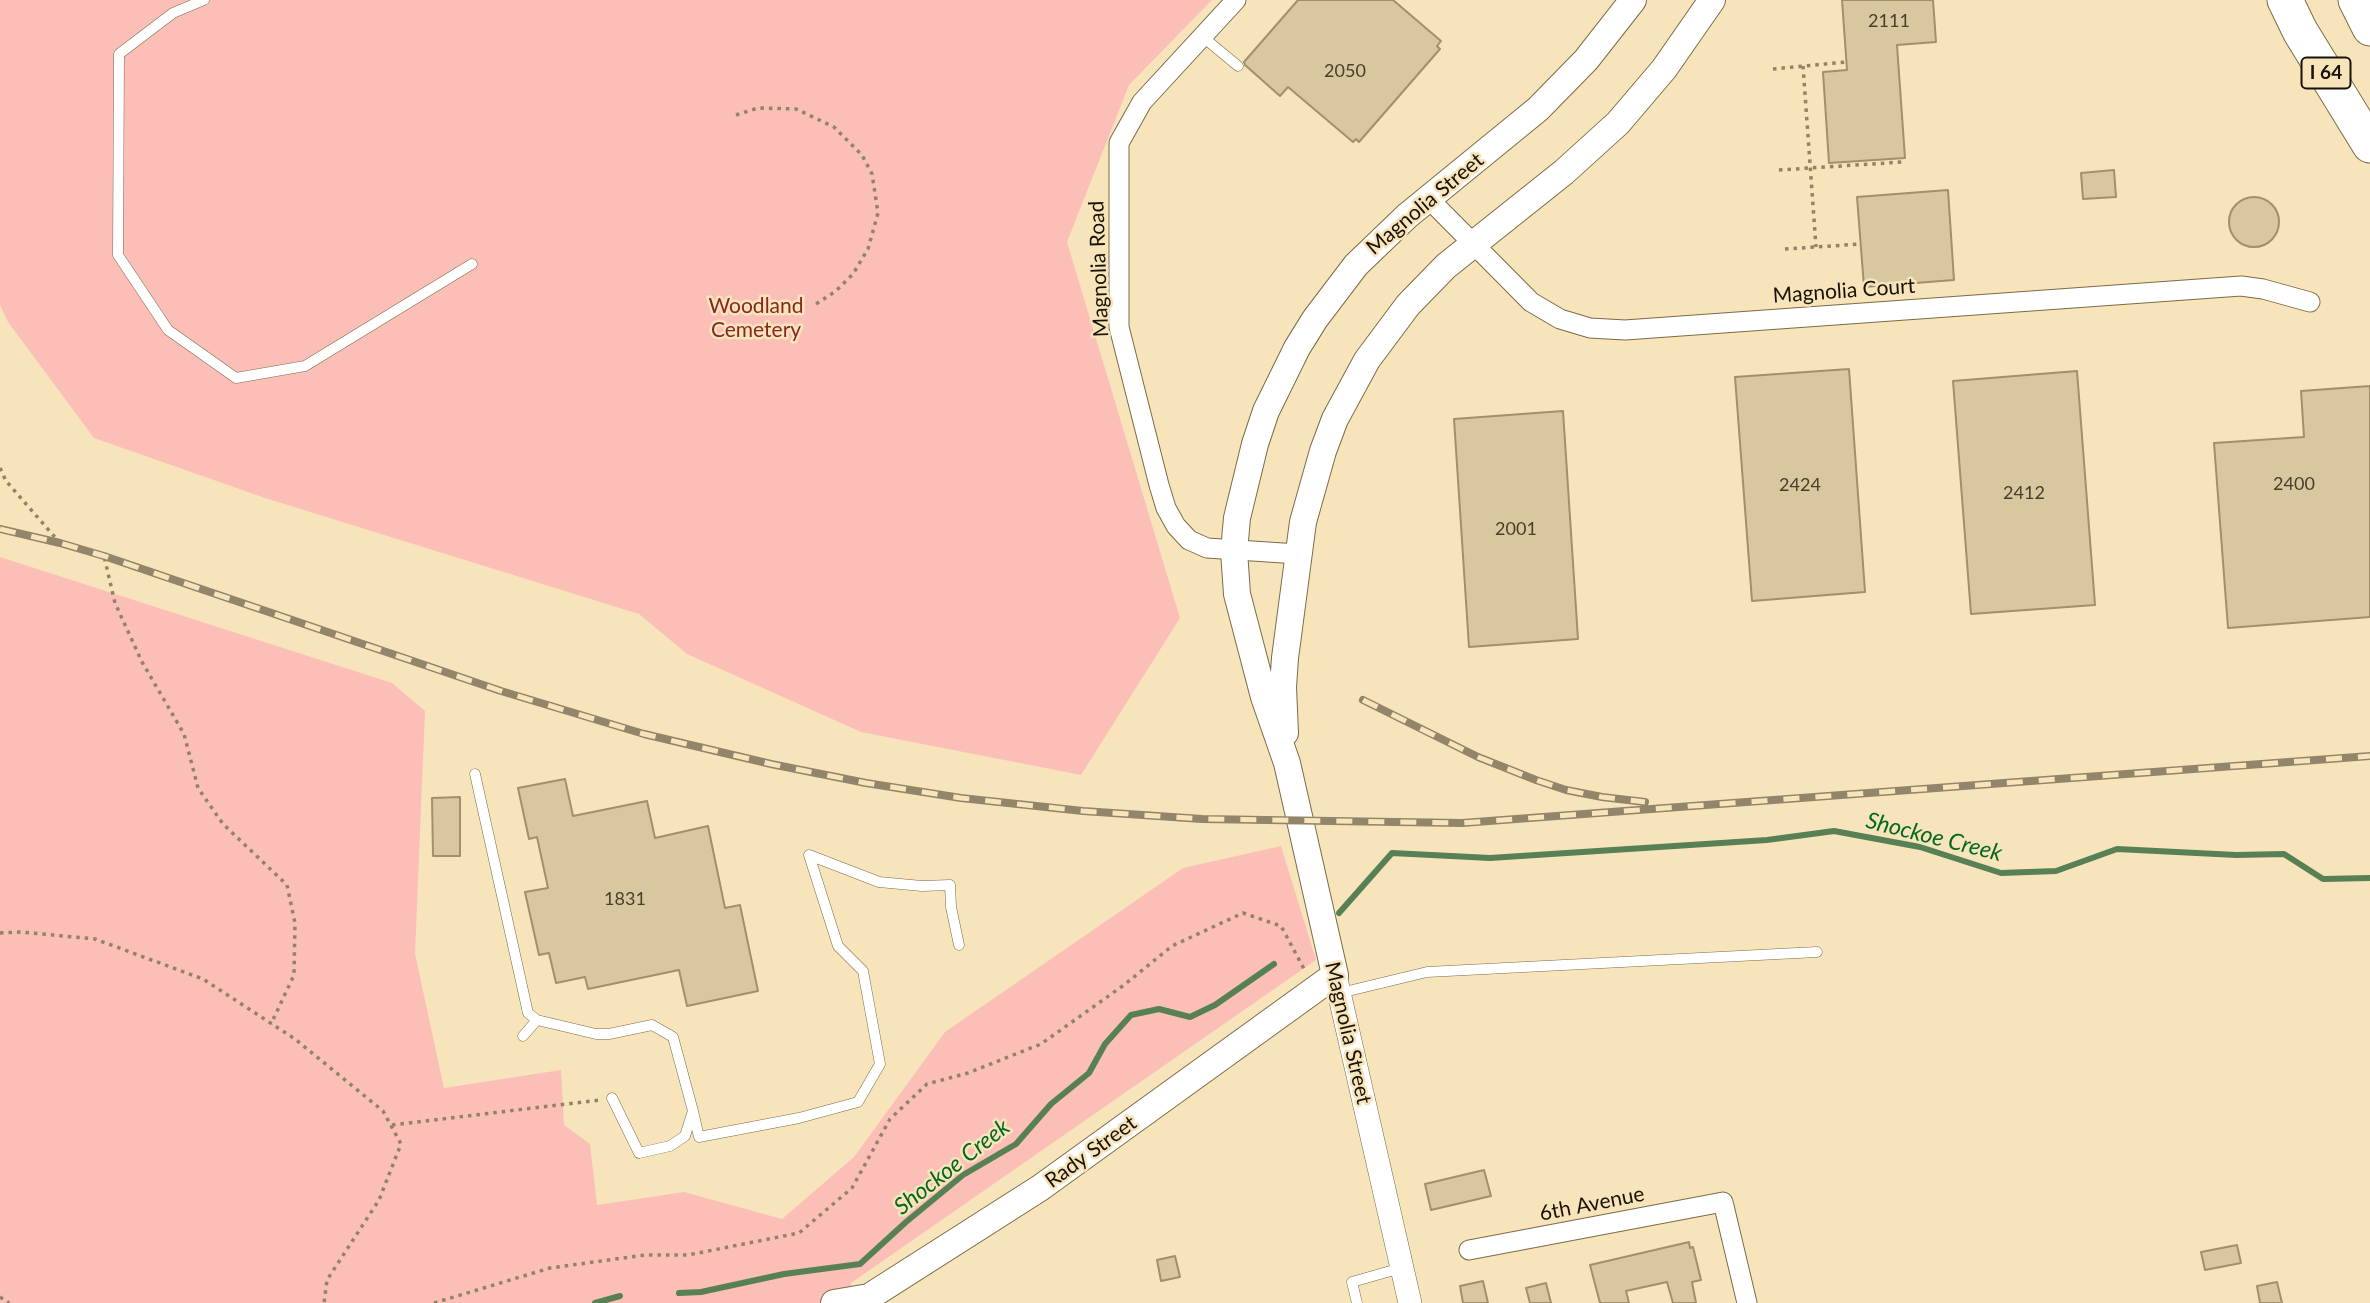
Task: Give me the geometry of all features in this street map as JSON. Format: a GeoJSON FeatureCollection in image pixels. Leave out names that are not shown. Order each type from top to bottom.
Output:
{"type":"FeatureCollection","features":[{"type":"Feature","properties":{"kind":"highway","name":"I 64"},"geometry":{"type":"LineString","coordinates":[[2285,0],[2300,31],[2370,145]]}},
{"type":"Feature","properties":{"kind":"highway"},"geometry":{"type":"LineString","coordinates":[[2356,0],[2370,28]]}},
{"type":"Feature","properties":{"kind":"main road","name":"Magnolia Street"},"geometry":{"type":"LineString","coordinates":[[1287,763],[1264,697],[1237,594],[1234,551],[1244,484],[1266,411],[1297,348],[1315,319],[1356,265],[1428,198],[1544,104],[1586,60],[1633,0]]}},
{"type":"Feature","properties":{"kind":"main road","name":"Magnolia Street"},"geometry":{"type":"LineString","coordinates":[[1330,986],[1287,763],[1283,687],[1298,554],[1310,492],[1335,419],[1387,330],[1408,305],[1438,273],[1564,172],[1618,123],[1664,69],[1712,0]]}},
{"type":"Feature","properties":{"kind":"main road","name":"Rady Street"},"geometry":{"type":"LineString","coordinates":[[834,1303],[869,1297],[1041,1188],[1330,986]]}},
{"type":"Feature","properties":{"kind":"street","name":"Magnolia Road"},"geometry":{"type":"LineString","coordinates":[[1236,0],[1142,102],[1119,143],[1119,327],[1166,509],[1176,526],[1189,540],[1208,548],[1298,554]]}},
{"type":"Feature","properties":{"kind":"street","name":"Magnolia Court"},"geometry":{"type":"LineString","coordinates":[[1428,198],[1531,302],[1560,319],[1590,328],[1638,329],[2241,286],[2310,302]]}},
{"type":"Feature","properties":{"kind":"street","name":"Magnolia Street"},"geometry":{"type":"LineString","coordinates":[[1330,986],[1410,1303]]}},
{"type":"Feature","properties":{"kind":"street","name":"6th Avenue"},"geometry":{"type":"LineString","coordinates":[[1469,1250],[1723,1202],[1747,1303]]}},
{"type":"Feature","properties":{"kind":"lane"},"geometry":{"type":"LineString","coordinates":[[204,0],[173,13],[119,54],[118,255],[168,330],[236,378],[304,366],[472,264]]}},
{"type":"Feature","properties":{"kind":"lane"},"geometry":{"type":"LineString","coordinates":[[1203,37],[1238,66]]}},
{"type":"Feature","properties":{"kind":"lane"},"geometry":{"type":"LineString","coordinates":[[475,774],[528,1013],[537,1020],[596,1034],[610,1034],[652,1025],[673,1037],[699,1137],[799,1118],[858,1102],[880,1064],[863,971],[838,947],[809,855],[879,882],[922,887],[950,885],[951,907],[959,945]]}},
{"type":"Feature","properties":{"kind":"lane"},"geometry":{"type":"LineString","coordinates":[[1330,986],[1427,972],[1817,952]]}},
{"type":"Feature","properties":{"kind":"lane"},"geometry":{"type":"LineString","coordinates":[[523,1036],[537,1020]]}},
{"type":"Feature","properties":{"kind":"lane"},"geometry":{"type":"LineString","coordinates":[[612,1098],[639,1153],[670,1146],[685,1136],[692,1111]]}},
{"type":"Feature","properties":{"kind":"lane"},"geometry":{"type":"LineString","coordinates":[[1357,1303],[1352,1282],[1402,1268]]}},
{"type":"Feature","properties":{"kind":"path"},"geometry":{"type":"LineString","coordinates":[[1773,69],[1846,62]]}},
{"type":"Feature","properties":{"kind":"path"},"geometry":{"type":"LineString","coordinates":[[1803,66],[1816,247]]}},
{"type":"Feature","properties":{"kind":"path"},"geometry":{"type":"LineString","coordinates":[[736,115],[758,108],[796,109],[834,127],[862,155],[872,174],[878,213],[867,249],[853,274],[836,291],[813,306]]}},
{"type":"Feature","properties":{"kind":"path"},"geometry":{"type":"LineString","coordinates":[[1779,170],[1902,162]]}},
{"type":"Feature","properties":{"kind":"path"},"geometry":{"type":"LineString","coordinates":[[1785,249],[1861,244]]}},
{"type":"Feature","properties":{"kind":"path"},"geometry":{"type":"LineString","coordinates":[[0,468],[6,481],[60,542],[104,556],[115,603],[142,662],[184,734],[198,788],[223,824],[287,885],[295,923],[294,975],[271,1024]]}},
{"type":"Feature","properties":{"kind":"path"},"geometry":{"type":"LineString","coordinates":[[434,1303],[550,1268],[645,1255],[688,1255],[799,1233],[852,1188],[890,1119],[927,1084],[968,1073],[1041,1044],[1124,985],[1172,946],[1242,913],[1280,926],[1330,986]]}},
{"type":"Feature","properties":{"kind":"path"},"geometry":{"type":"LineString","coordinates":[[0,933],[21,932],[95,939],[203,979],[295,1039],[383,1111],[401,1144],[379,1200],[327,1280],[324,1303]]}},
{"type":"Feature","properties":{"kind":"path"},"geometry":{"type":"LineString","coordinates":[[391,1125],[612,1098]]}},
{"type":"Feature","properties":{"kind":"path"},"geometry":{"type":"LineString","coordinates":[[0,1297],[9,1303]]}},
{"type":"Feature","properties":{"kind":"green space","name":"Woodland Cemetery"},"geometry":{"type":"Polygon","coordinates":[[[0,0],[1212,0],[1129,85],[1067,242],[1180,618],[1081,775],[861,732],[687,654],[639,614],[265,498],[94,438],[8,322],[0,305],[0,0]]]}},
{"type":"Feature","properties":{"kind":"green space"},"geometry":{"type":"Polygon","coordinates":[[[0,557],[392,683],[425,711],[415,954],[444,1088],[561,1070],[564,1125],[590,1144],[597,1205],[684,1192],[782,1219],[854,1157],[945,1032],[1183,868],[1281,846],[1316,960],[851,1283],[853,1303],[0,1303],[0,557]]]}},
{"type":"Feature","properties":{"kind":"building"},"geometry":{"type":"Polygon","coordinates":[[[1298,0],[1393,0],[1441,41],[1437,46],[1440,49],[1359,142],[1356,139],[1353,142],[1288,87],[1280,96],[1245,65],[1244,62],[1298,0]]]}},
{"type":"Feature","properties":{"kind":"building"},"geometry":{"type":"Polygon","coordinates":[[[1842,0],[1933,0],[1936,42],[1897,45],[1905,158],[1829,163],[1823,72],[1847,70],[1842,0]]]}},
{"type":"Feature","properties":{"kind":"building"},"geometry":{"type":"Polygon","coordinates":[[[2114,170],[2116,197],[2083,199],[2081,173],[2114,170]]]}},
{"type":"Feature","properties":{"kind":"building"},"geometry":{"type":"Polygon","coordinates":[[[1948,190],[1954,280],[1864,287],[1857,197],[1948,190]]]}},
{"type":"Feature","properties":{"kind":"building"},"geometry":{"type":"Polygon","coordinates":[[[2254,197],[2272,204],[2279,222],[2272,240],[2254,247],[2236,240],[2229,222],[2236,204],[2254,197]]]}},
{"type":"Feature","properties":{"kind":"building"},"geometry":{"type":"Polygon","coordinates":[[[1849,369],[1865,592],[1752,601],[1735,377],[1849,369]]]}},
{"type":"Feature","properties":{"kind":"building"},"geometry":{"type":"Polygon","coordinates":[[[2077,371],[2095,605],[1971,614],[1953,381],[2077,371]]]}},
{"type":"Feature","properties":{"kind":"building"},"geometry":{"type":"Polygon","coordinates":[[[2370,386],[2370,617],[2228,628],[2214,443],[2304,437],[2301,391],[2370,386]]]}},
{"type":"Feature","properties":{"kind":"building"},"geometry":{"type":"Polygon","coordinates":[[[1563,411],[1578,639],[1469,647],[1454,419],[1563,411]]]}},
{"type":"Feature","properties":{"kind":"building"},"geometry":{"type":"Polygon","coordinates":[[[565,779],[573,816],[647,801],[655,838],[708,826],[725,908],[740,905],[758,991],[687,1006],[679,970],[588,989],[585,977],[556,983],[549,953],[539,955],[525,892],[548,888],[537,837],[529,839],[518,788],[565,779]]]}},
{"type":"Feature","properties":{"kind":"building"},"geometry":{"type":"Polygon","coordinates":[[[460,797],[460,856],[433,856],[432,798],[460,797]]]}},
{"type":"Feature","properties":{"kind":"building"},"geometry":{"type":"Polygon","coordinates":[[[1484,1170],[1491,1196],[1431,1210],[1425,1184],[1484,1170]]]}},
{"type":"Feature","properties":{"kind":"building"},"geometry":{"type":"Polygon","coordinates":[[[1689,1242],[1690,1248],[1693,1247],[1701,1280],[1692,1282],[1696,1303],[1673,1303],[1667,1282],[1626,1291],[1629,1303],[1600,1303],[1590,1265],[1689,1242]]]}},
{"type":"Feature","properties":{"kind":"building"},"geometry":{"type":"Polygon","coordinates":[[[2237,1245],[2241,1263],[2205,1270],[2201,1252],[2237,1245]]]}},
{"type":"Feature","properties":{"kind":"building"},"geometry":{"type":"Polygon","coordinates":[[[1175,1256],[1180,1277],[1161,1281],[1157,1260],[1175,1256]]]}},
{"type":"Feature","properties":{"kind":"building"},"geometry":{"type":"Polygon","coordinates":[[[1483,1281],[1488,1303],[1463,1303],[1460,1286],[1483,1281]]]}},
{"type":"Feature","properties":{"kind":"building"},"geometry":{"type":"Polygon","coordinates":[[[2277,1282],[2282,1303],[2260,1303],[2257,1286],[2277,1282]]]}},
{"type":"Feature","properties":{"kind":"building"},"geometry":{"type":"Polygon","coordinates":[[[1546,1283],[1551,1303],[1530,1303],[1526,1288],[1546,1283]]]}},
{"type":"Feature","properties":{"kind":"waterway","name":"Shockoe Creek"},"geometry":{"type":"LineString","coordinates":[[1339,913],[1392,853],[1490,858],[1767,840],[1834,831],[1920,847],[2001,873],[2056,871],[2117,849],[2236,855],[2284,854],[2323,879],[2370,878]]}},
{"type":"Feature","properties":{"kind":"waterway","name":"Shockoe Creek"},"geometry":{"type":"LineString","coordinates":[[679,1293],[701,1292],[784,1274],[860,1264],[963,1175],[1016,1144],[1051,1104],[1089,1073],[1105,1044],[1131,1015],[1159,1009],[1190,1017],[1215,1005],[1274,964]]}},
{"type":"Feature","properties":{"kind":"waterway","name":"Shockoe Creek"},"geometry":{"type":"LineString","coordinates":[[595,1303],[620,1296]]}},
{"type":"Feature","properties":{"kind":"railway"},"geometry":{"type":"LineString","coordinates":[[0,529],[104,556],[501,691],[644,734],[866,783],[961,798],[1083,811],[1202,819],[1462,823],[2370,756]]}},
{"type":"Feature","properties":{"kind":"railway"},"geometry":{"type":"LineString","coordinates":[[1363,700],[1478,757],[1536,780],[1566,790],[1645,802]]}}]}
